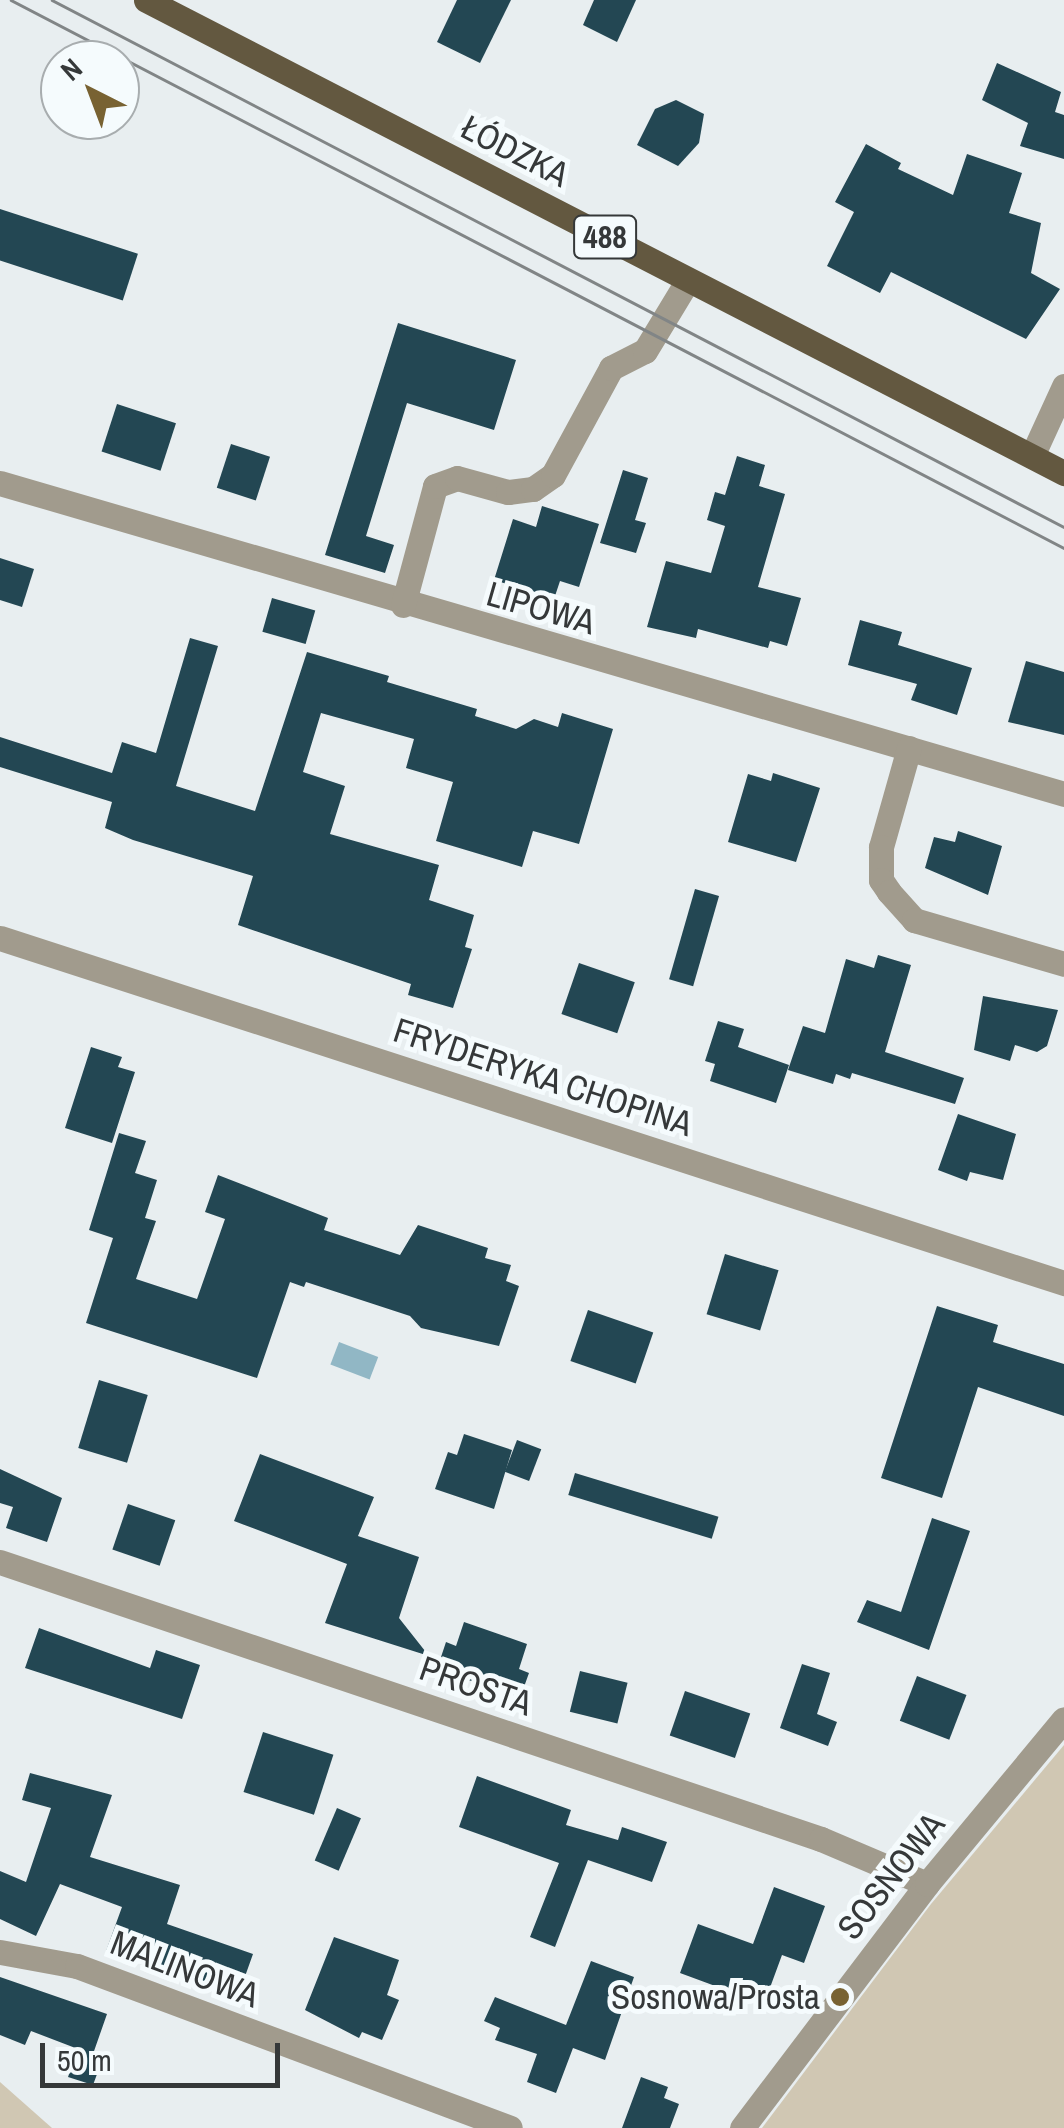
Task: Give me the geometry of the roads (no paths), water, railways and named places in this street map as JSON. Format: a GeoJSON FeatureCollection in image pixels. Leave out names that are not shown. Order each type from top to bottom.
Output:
{"type":"FeatureCollection","features":[{"type":"Feature","properties":{"kind":"main road","name":"ŁÓDZKA"},"geometry":{"type":"LineString","coordinates":[[146,0],[1064,474]]}},
{"type":"Feature","properties":{"kind":"street"},"geometry":{"type":"LineString","coordinates":[[403,606],[436,486],[456,478],[508,492],[533,489],[553,475],[612,368],[645,351],[688,280]]}},
{"type":"Feature","properties":{"kind":"street"},"geometry":{"type":"LineString","coordinates":[[1032,456],[1064,386]]}},
{"type":"Feature","properties":{"kind":"street","name":"LIPOWA"},"geometry":{"type":"LineString","coordinates":[[0,483],[403,606],[1064,794]]}},
{"type":"Feature","properties":{"kind":"street"},"geometry":{"type":"LineString","coordinates":[[909,748],[881,847],[882,880],[889,892],[914,920],[1064,964]]}},
{"type":"Feature","properties":{"kind":"street","name":"FRYDERYKA CHOPINA"},"geometry":{"type":"LineString","coordinates":[[0,938],[1064,1283]]}},
{"type":"Feature","properties":{"kind":"street","name":"PROSTA"},"geometry":{"type":"LineString","coordinates":[[0,1562],[821,1839],[926,1884]]}},
{"type":"Feature","properties":{"kind":"street","name":"SOSNOWA"},"geometry":{"type":"LineString","coordinates":[[742,2128],[926,1884],[1064,1719]]}},
{"type":"Feature","properties":{"kind":"street","name":"MALINOWA"},"geometry":{"type":"LineString","coordinates":[[0,1952],[77,1966],[510,2128]]}},
{"type":"Feature","properties":{"kind":"water"},"geometry":{"type":"Polygon","coordinates":[[[339,1342],[378,1357],[370,1379],[330,1364],[339,1342]]]}},
{"type":"Feature","properties":{"kind":"tram line"},"geometry":{"type":"LineString","coordinates":[[11,0],[1064,548]]}},
{"type":"Feature","properties":{"kind":"tram line"},"geometry":{"type":"LineString","coordinates":[[52,0],[1064,527]]}},
{"type":"Feature","properties":{"kind":"place","name":"Sosnowa/Prosta"},"geometry":{"type":"Point","coordinates":[840,1997]}}]}
